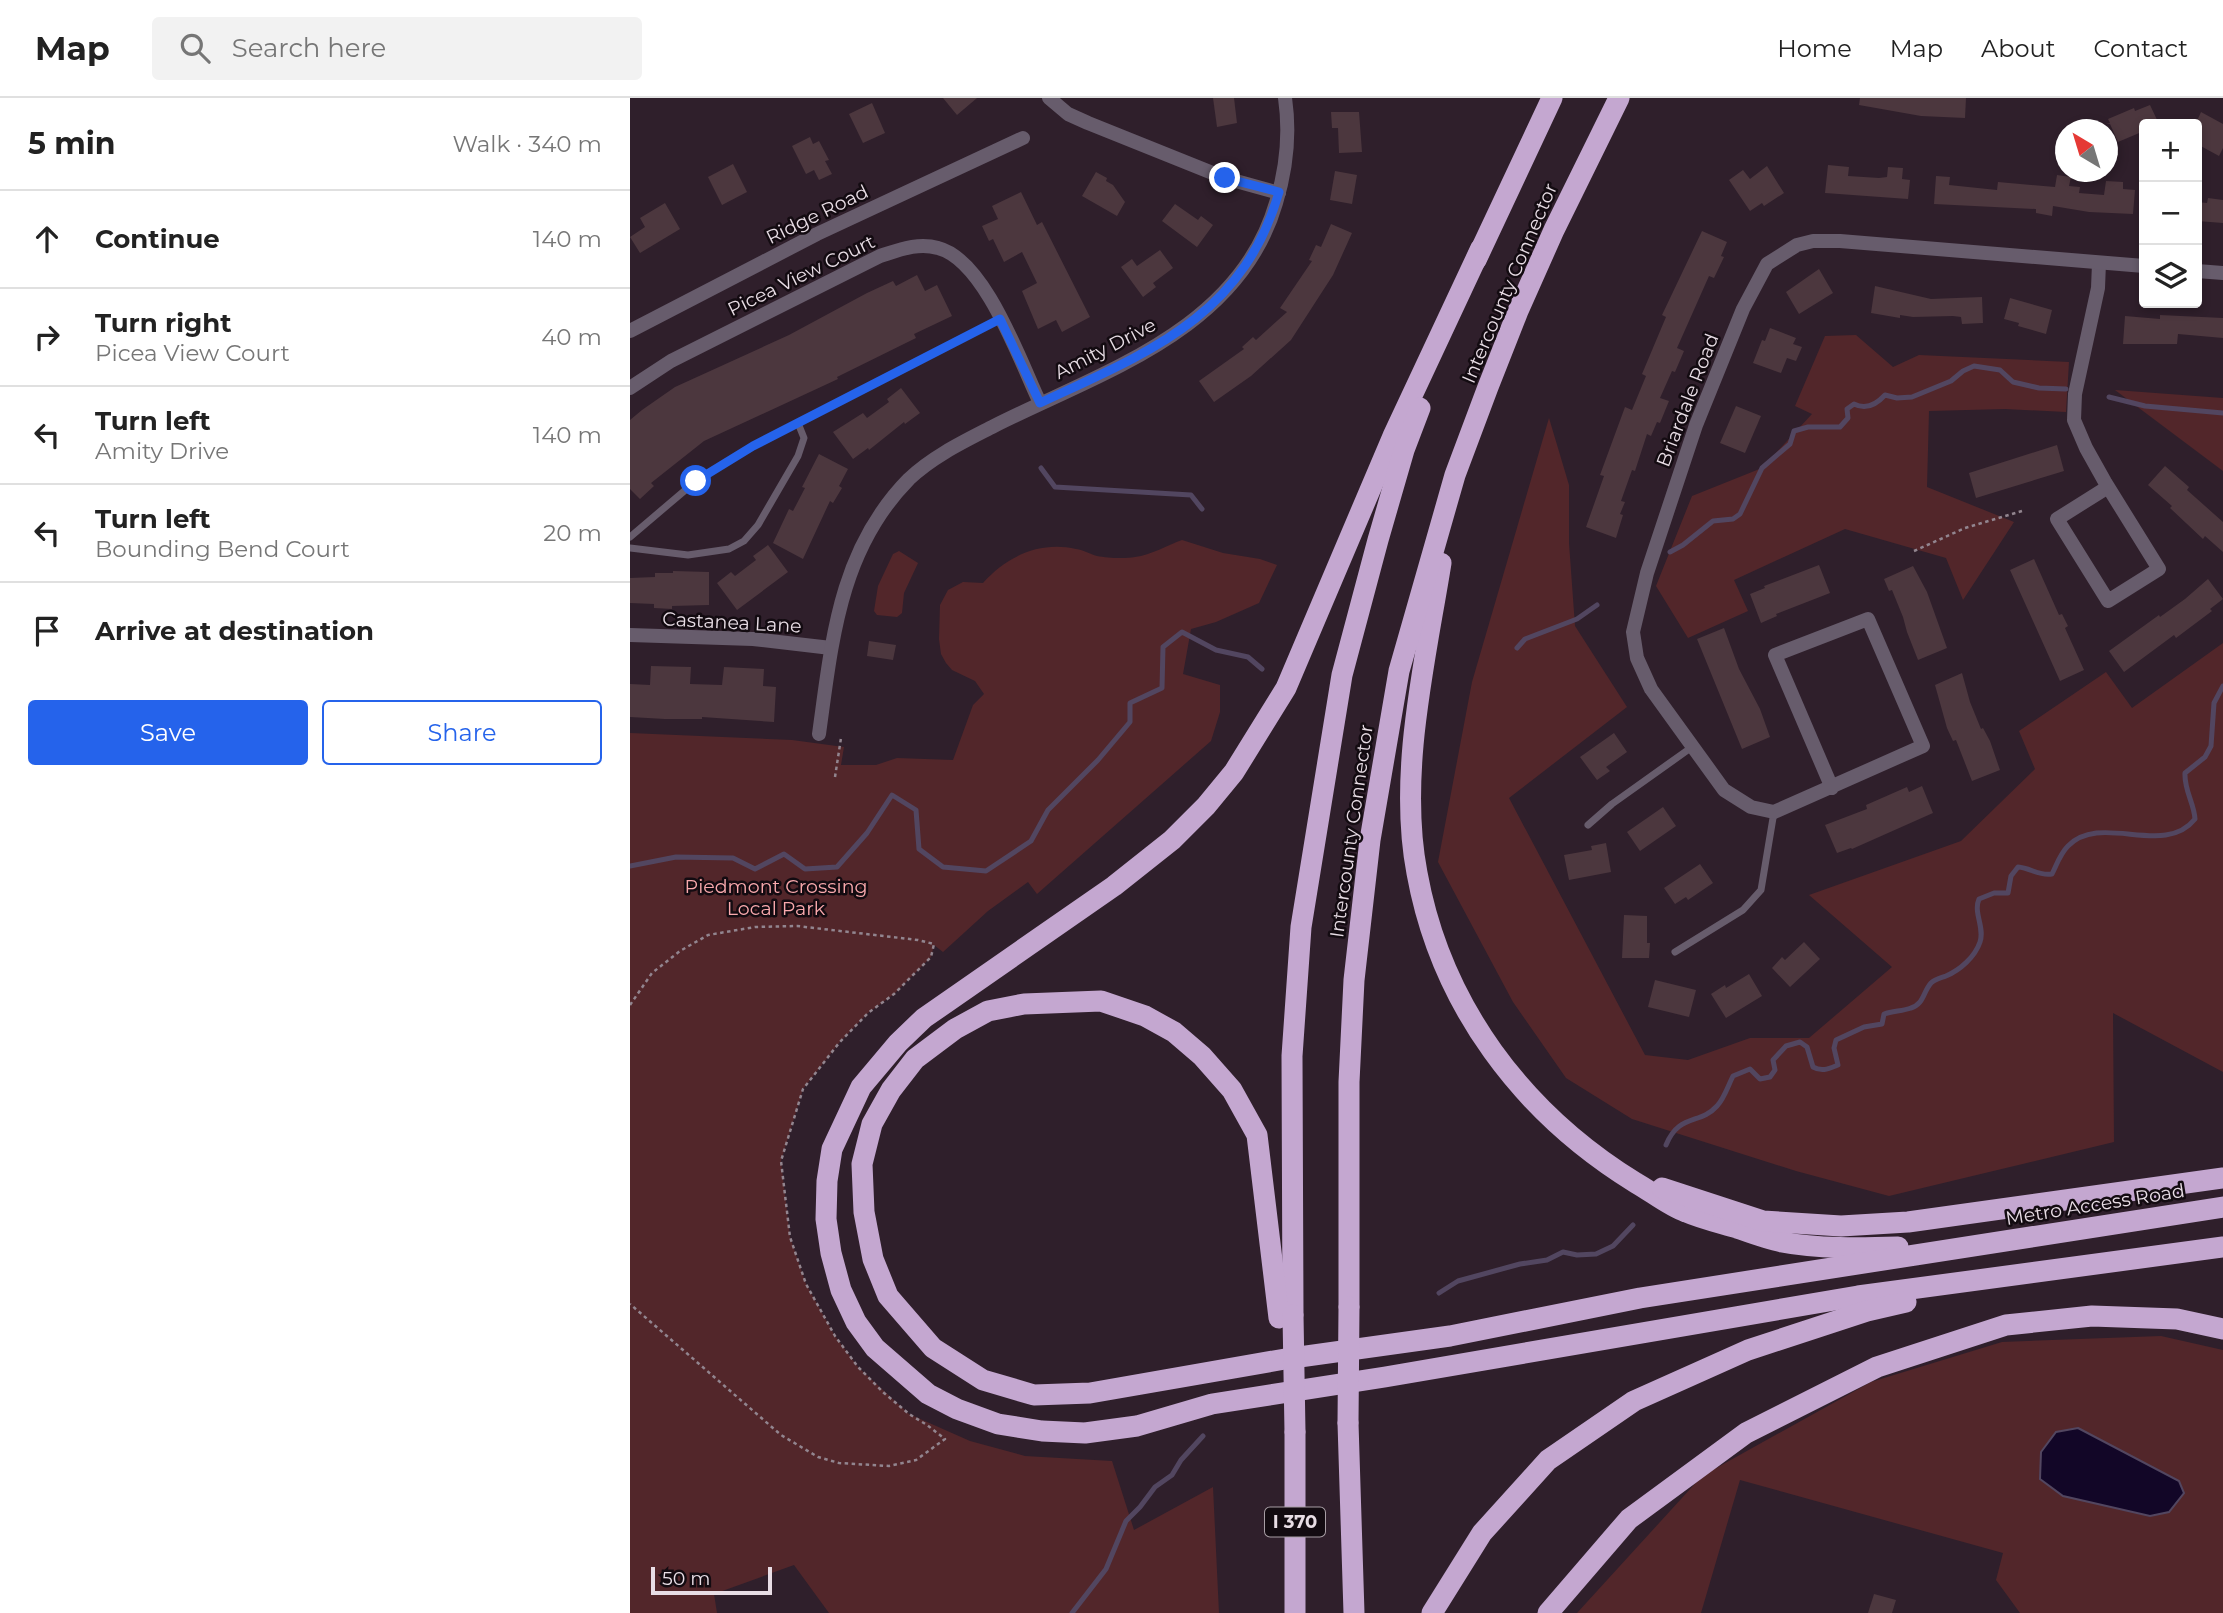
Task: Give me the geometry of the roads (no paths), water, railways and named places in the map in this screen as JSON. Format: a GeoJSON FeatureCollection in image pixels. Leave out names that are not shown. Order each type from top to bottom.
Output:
{"type":"FeatureCollection","features":[{"type":"Feature","properties":{"kind":"highway","name":"Intercounty Connector"},"geometry":{"type":"LineString","coordinates":[[1295,1613],[1295,1432],[1286,1316],[1292,1056],[1301,927],[1342,675],[1404,450],[1481,248],[1552,98]]}},
{"type":"Feature","properties":{"kind":"highway","name":"Intercounty Connector"},"geometry":{"type":"LineString","coordinates":[[1354,1613],[1348,1423],[1349,1082],[1354,980],[1370,840],[1399,671],[1455,475],[1523,299],[1619,98]]}},
{"type":"Feature","properties":{"kind":"highway"},"geometry":{"type":"LineString","coordinates":[[1481,248],[1394,436],[1286,688],[1234,772],[1206,806],[1172,840],[1114,886],[924,1018],[898,1043],[861,1087],[832,1149],[827,1181],[826,1219],[831,1253],[841,1290],[856,1322],[876,1348],[898,1369],[928,1394],[957,1409],[998,1424],[1042,1432],[1084,1433],[1137,1426],[1212,1404],[1858,1296],[2223,1247]]}},
{"type":"Feature","properties":{"kind":"highway"},"geometry":{"type":"LineString","coordinates":[[1455,475],[1409,783],[1416,872],[1432,935],[1455,990],[1499,1063],[1558,1126],[1620,1173],[1684,1212],[1782,1242],[1861,1248],[1974,1246]]}},
{"type":"Feature","properties":{"kind":"highway"},"geometry":{"type":"LineString","coordinates":[[1286,1316],[1257,1135],[1232,1090],[1202,1056],[1174,1032],[1145,1016],[1101,1001],[1024,1004],[988,1011],[955,1029],[915,1059],[891,1090],[872,1124],[862,1164],[864,1212],[873,1259],[888,1296],[933,1348],[983,1380],[1034,1395],[1090,1393],[1285,1359],[1450,1336],[1640,1298],[1974,1246]]}},
{"type":"Feature","properties":{"kind":"highway"},"geometry":{"type":"LineString","coordinates":[[1620,1173],[1763,1221],[1841,1226],[1908,1223],[2223,1178]]}},
{"type":"Feature","properties":{"kind":"highway","name":"Metro Access Road"},"geometry":{"type":"LineString","coordinates":[[1974,1246],[2223,1207]]}},
{"type":"Feature","properties":{"kind":"highway"},"geometry":{"type":"LineString","coordinates":[[1432,1613],[1482,1534],[1548,1460],[1634,1401],[1748,1350],[1787,1337],[1867,1311],[2014,1277]]}},
{"type":"Feature","properties":{"kind":"highway"},"geometry":{"type":"LineString","coordinates":[[1548,1613],[1629,1519],[1746,1433],[1877,1367],[2007,1325],[2092,1316],[2177,1320],[2223,1329]]}},
{"type":"Feature","properties":{"kind":"street"},"geometry":{"type":"LineString","coordinates":[[1049,98],[1068,114],[1088,123],[1225,178],[1279,192]]}},
{"type":"Feature","properties":{"kind":"street","name":"Amity Drive"},"geometry":{"type":"LineString","coordinates":[[819,734],[831,648],[847,578],[873,527],[889,503],[911,478],[956,445],[1131,361],[1196,318],[1226,292],[1253,256],[1270,223],[1287,148],[1285,98]]}},
{"type":"Feature","properties":{"kind":"street","name":"Ridge Road"},"geometry":{"type":"LineString","coordinates":[[630,331],[817,234],[1023,138]]}},
{"type":"Feature","properties":{"kind":"street","name":"Briardale Road"},"geometry":{"type":"LineString","coordinates":[[1774,812],[1751,807],[1724,790],[1651,689],[1637,658],[1633,632],[1647,573],[1696,425],[1743,309],[1767,264],[1797,245],[1813,241],[1840,241],[2139,267]]}},
{"type":"Feature","properties":{"kind":"street","name":"Picea View Court"},"geometry":{"type":"LineString","coordinates":[[630,388],[671,361],[855,268],[880,256],[916,246],[938,248],[954,254],[969,267],[981,283],[1000,319],[1040,403]]}},
{"type":"Feature","properties":{"kind":"street"},"geometry":{"type":"LineString","coordinates":[[2099,263],[2098,288],[2075,394],[2074,419],[2085,448],[2159,569],[2108,601],[2057,519],[2108,487]]}},
{"type":"Feature","properties":{"kind":"street"},"geometry":{"type":"LineString","coordinates":[[2202,271],[2223,273]]}},
{"type":"Feature","properties":{"kind":"street"},"geometry":{"type":"LineString","coordinates":[[1774,812],[1832,788],[1923,746],[1868,619],[1775,655],[1832,788]]}},
{"type":"Feature","properties":{"kind":"street","name":"Castanea Lane"},"geometry":{"type":"LineString","coordinates":[[630,635],[753,639],[831,648]]}},
{"type":"Feature","properties":{"kind":"lane"},"geometry":{"type":"LineString","coordinates":[[630,537],[696,481],[753,446],[1000,319]]}},
{"type":"Feature","properties":{"kind":"lane"},"geometry":{"type":"LineString","coordinates":[[630,548],[688,555],[729,549],[744,541],[758,526],[798,456],[804,438],[798,423]]}},
{"type":"Feature","properties":{"kind":"lane"},"geometry":{"type":"LineString","coordinates":[[1588,825],[1612,804],[1692,747]]}},
{"type":"Feature","properties":{"kind":"lane"},"geometry":{"type":"LineString","coordinates":[[1675,951],[1743,911],[1761,890],[1774,812]]}},
{"type":"Feature","properties":{"kind":"waterway"},"geometry":{"type":"LineString","coordinates":[[1670,552],[1713,521],[1733,519],[1740,514],[1762,468],[1790,444],[1794,431],[1808,427],[1840,427],[1848,418],[1847,409],[1854,404],[1871,406],[1885,395],[1897,398],[1912,397],[1951,381],[1974,366],[2000,370],[2013,382],[2039,388],[2066,389]]}},
{"type":"Feature","properties":{"kind":"waterway"},"geometry":{"type":"LineString","coordinates":[[2109,397],[2145,406],[2223,413]]}},
{"type":"Feature","properties":{"kind":"waterway"},"geometry":{"type":"LineString","coordinates":[[1041,468],[1055,487],[1191,495],[1202,509]]}},
{"type":"Feature","properties":{"kind":"waterway"},"geometry":{"type":"LineString","coordinates":[[1517,648],[1525,639],[1577,619],[1597,605]]}},
{"type":"Feature","properties":{"kind":"waterway"},"geometry":{"type":"LineString","coordinates":[[630,866],[676,857],[733,858],[755,869],[784,854],[805,869],[837,867],[867,833],[892,795],[916,810],[919,849],[943,867],[986,871],[1031,841],[1048,810],[1098,760],[1130,722],[1130,703],[1162,688],[1163,647],[1182,632],[1216,650],[1248,657],[1262,669]]}},
{"type":"Feature","properties":{"kind":"waterway"},"geometry":{"type":"LineString","coordinates":[[1666,1145],[1677,1128],[1704,1116],[1717,1106],[1733,1076],[1750,1069],[1760,1079],[1770,1077],[1775,1070],[1773,1060],[1786,1046],[1800,1042],[1807,1047],[1813,1067],[1828,1069],[1838,1065],[1834,1048],[1836,1040],[1864,1027],[1882,1024],[1884,1014],[1918,1004],[1931,983],[1957,970],[1975,953],[1981,936],[1977,910],[1979,899],[1994,893],[2008,893],[2011,876],[2018,867],[2052,874],[2068,846],[2082,837],[2097,833],[2150,836],[2167,835],[2182,830],[2195,819],[2185,773],[2205,757],[2211,746],[2214,703],[2223,686]]}},
{"type":"Feature","properties":{"kind":"waterway"},"geometry":{"type":"LineString","coordinates":[[1439,1293],[1458,1281],[1520,1264],[1547,1260],[1563,1252],[1577,1255],[1596,1254],[1613,1246],[1633,1225]]}},
{"type":"Feature","properties":{"kind":"waterway"},"geometry":{"type":"LineString","coordinates":[[1072,1613],[1106,1569],[1126,1521],[1155,1487],[1172,1475],[1181,1460],[1203,1436]]}},
{"type":"Feature","properties":{"kind":"park label","name":"Piedmont Crossing Local Park"},"geometry":{"type":"Point","coordinates":[776,897]}}]}
